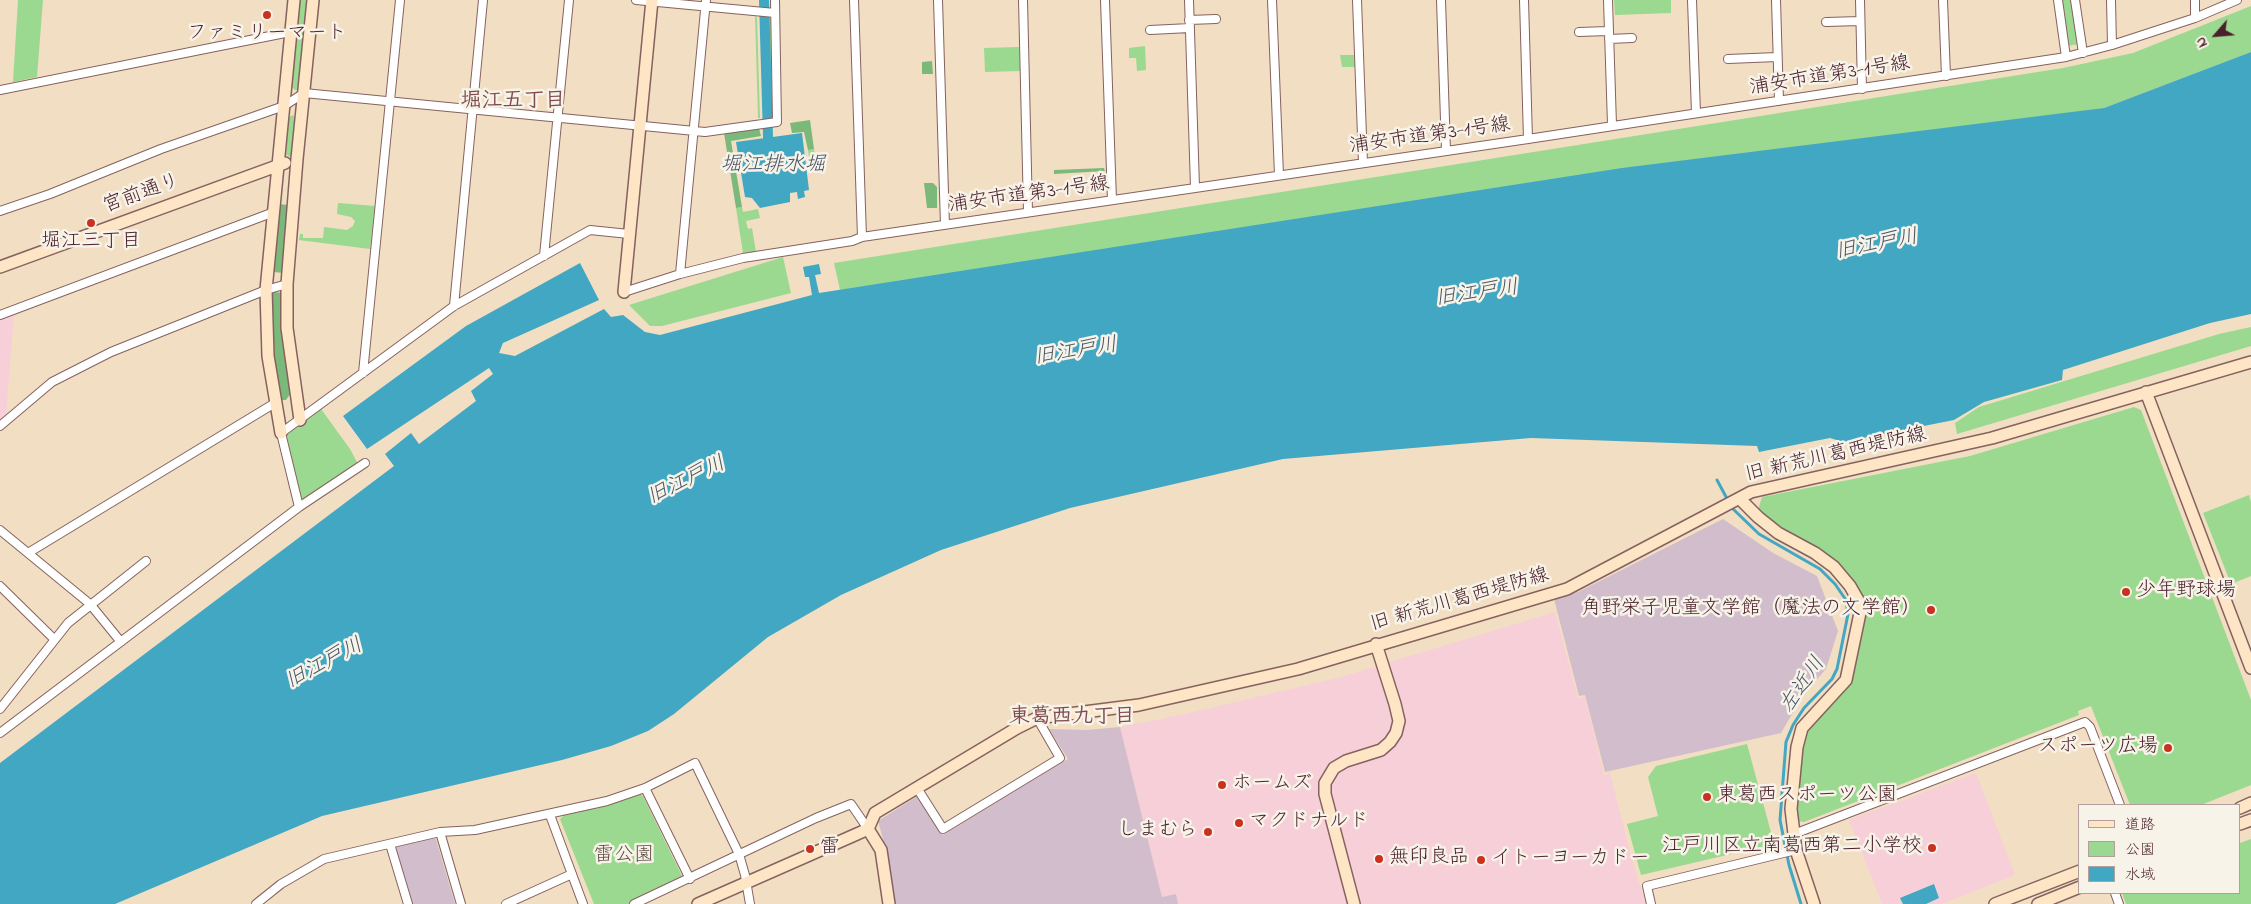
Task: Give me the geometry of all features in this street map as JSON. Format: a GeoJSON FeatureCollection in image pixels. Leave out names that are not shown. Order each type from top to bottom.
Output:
{"type":"FeatureCollection","features":[{"type":"Feature","properties":{"kind":"street"},"geometry":{"type":"LineString","coordinates":[[294,0],[266,290],[268,356],[275,403],[299,507]]}},
{"type":"Feature","properties":{"kind":"street"},"geometry":{"type":"LineString","coordinates":[[300,420],[288,328],[287,284],[313,0]]}},
{"type":"Feature","properties":{"kind":"street"},"geometry":{"type":"LineString","coordinates":[[363,373],[400,0]]}},
{"type":"Feature","properties":{"kind":"street"},"geometry":{"type":"LineString","coordinates":[[454,306],[483,0]]}},
{"type":"Feature","properties":{"kind":"street"},"geometry":{"type":"LineString","coordinates":[[544,256],[569,0]]}},
{"type":"Feature","properties":{"kind":"street"},"geometry":{"type":"LineString","coordinates":[[636,0],[706,4],[775,13]]}},
{"type":"Feature","properties":{"kind":"street"},"geometry":{"type":"LineString","coordinates":[[0,211],[161,149],[284,106],[304,93],[705,132],[777,122],[775,0]]}},
{"type":"Feature","properties":{"kind":"street"},"geometry":{"type":"LineString","coordinates":[[854,0],[862,237]]}},
{"type":"Feature","properties":{"kind":"street"},"geometry":{"type":"LineString","coordinates":[[938,0],[945,225]]}},
{"type":"Feature","properties":{"kind":"street"},"geometry":{"type":"LineString","coordinates":[[1023,0],[1028,212]]}},
{"type":"Feature","properties":{"kind":"street"},"geometry":{"type":"LineString","coordinates":[[1105,0],[1112,200]]}},
{"type":"Feature","properties":{"kind":"street"},"geometry":{"type":"LineString","coordinates":[[1189,0],[1195,187]]}},
{"type":"Feature","properties":{"kind":"street"},"geometry":{"type":"LineString","coordinates":[[1272,0],[1278,175]]}},
{"type":"Feature","properties":{"kind":"street"},"geometry":{"type":"LineString","coordinates":[[1357,0],[1363,163]]}},
{"type":"Feature","properties":{"kind":"street"},"geometry":{"type":"LineString","coordinates":[[1440,0],[1446,150]]}},
{"type":"Feature","properties":{"kind":"street"},"geometry":{"type":"LineString","coordinates":[[1524,0],[1528,139]]}},
{"type":"Feature","properties":{"kind":"street"},"geometry":{"type":"LineString","coordinates":[[1608,0],[1612,125]]}},
{"type":"Feature","properties":{"kind":"street"},"geometry":{"type":"LineString","coordinates":[[1692,0],[1696,113]]}},
{"type":"Feature","properties":{"kind":"street"},"geometry":{"type":"LineString","coordinates":[[1776,0],[1778,101]]}},
{"type":"Feature","properties":{"kind":"street"},"geometry":{"type":"LineString","coordinates":[[1860,0],[1862,89]]}},
{"type":"Feature","properties":{"kind":"street"},"geometry":{"type":"LineString","coordinates":[[1943,0],[1946,76]]}},
{"type":"Feature","properties":{"kind":"street"},"geometry":{"type":"LineString","coordinates":[[2058,0],[2066,56]]}},
{"type":"Feature","properties":{"kind":"street"},"geometry":{"type":"LineString","coordinates":[[2075,0],[2083,53]]}},
{"type":"Feature","properties":{"kind":"street"},"geometry":{"type":"LineString","coordinates":[[2111,0],[2112,45]]}},
{"type":"Feature","properties":{"kind":"street"},"geometry":{"type":"LineString","coordinates":[[2195,0],[2195,18]]}},
{"type":"Feature","properties":{"kind":"street","name":"浦安市道第3-1号線"},"geometry":{"type":"LineString","coordinates":[[624,292],[680,274],[742,258],[852,241],[862,237],[1862,89],[2083,53],[2195,18],[2237,0]]}},
{"type":"Feature","properties":{"kind":"street"},"geometry":{"type":"LineString","coordinates":[[624,292],[652,1]]}},
{"type":"Feature","properties":{"kind":"street"},"geometry":{"type":"LineString","coordinates":[[680,274],[706,4]]}},
{"type":"Feature","properties":{"kind":"street"},"geometry":{"type":"LineString","coordinates":[[1150,30],[1216,19]]}},
{"type":"Feature","properties":{"kind":"street"},"geometry":{"type":"LineString","coordinates":[[1826,22],[1860,21]]}},
{"type":"Feature","properties":{"kind":"street"},"geometry":{"type":"LineString","coordinates":[[0,90],[290,32]]}},
{"type":"Feature","properties":{"kind":"street"},"geometry":{"type":"LineString","coordinates":[[1579,32],[1632,38]]}},
{"type":"Feature","properties":{"kind":"street"},"geometry":{"type":"LineString","coordinates":[[1728,59],[1777,57]]}},
{"type":"Feature","properties":{"kind":"street","name":"宮前通り"},"geometry":{"type":"LineString","coordinates":[[0,267],[297,159]]}},
{"type":"Feature","properties":{"kind":"street"},"geometry":{"type":"LineString","coordinates":[[0,314],[274,212]]}},
{"type":"Feature","properties":{"kind":"street"},"geometry":{"type":"LineString","coordinates":[[282,433],[454,306],[590,230],[629,234]]}},
{"type":"Feature","properties":{"kind":"street"},"geometry":{"type":"LineString","coordinates":[[0,426],[52,382],[111,352],[266,290],[287,284]]}},
{"type":"Feature","properties":{"kind":"street","name":"旧 新荒川葛西堤防線"},"geometry":{"type":"LineString","coordinates":[[868,829],[875,813],[1037,718],[1139,704],[1298,669],[1376,644],[1566,589],[1758,490],[1992,438],[2251,362]]}},
{"type":"Feature","properties":{"kind":"street"},"geometry":{"type":"LineString","coordinates":[[2146,392],[2251,668]]}},
{"type":"Feature","properties":{"kind":"street"},"geometry":{"type":"LineString","coordinates":[[28,553],[275,403]]}},
{"type":"Feature","properties":{"kind":"street"},"geometry":{"type":"LineString","coordinates":[[0,721],[3,730],[299,507],[365,463]]}},
{"type":"Feature","properties":{"kind":"street"},"geometry":{"type":"LineString","coordinates":[[1740,499],[1778,533],[1815,553],[1834,567],[1850,586],[1858,600],[1860,613],[1846,680],[1802,728],[1799,737],[1791,809],[1796,850],[1814,904]]}},
{"type":"Feature","properties":{"kind":"street"},"geometry":{"type":"LineString","coordinates":[[0,530],[90,604],[121,642]]}},
{"type":"Feature","properties":{"kind":"street"},"geometry":{"type":"LineString","coordinates":[[0,709],[68,623],[146,561]]}},
{"type":"Feature","properties":{"kind":"street"},"geometry":{"type":"LineString","coordinates":[[0,586],[54,639]]}},
{"type":"Feature","properties":{"kind":"street"},"geometry":{"type":"LineString","coordinates":[[1354,904],[1327,803],[1325,783],[1334,768],[1353,759],[1381,750],[1396,733],[1399,721],[1376,644]]}},
{"type":"Feature","properties":{"kind":"street"},"geometry":{"type":"LineString","coordinates":[[917,788],[943,829],[1060,758],[1037,718]]}},
{"type":"Feature","properties":{"kind":"street"},"geometry":{"type":"LineString","coordinates":[[1794,834],[2085,722],[2090,727],[2120,804]]}},
{"type":"Feature","properties":{"kind":"street"},"geometry":{"type":"LineString","coordinates":[[256,904],[281,884],[324,859],[440,832],[475,830],[550,815],[645,788],[695,763],[739,854],[747,882],[750,904]]}},
{"type":"Feature","properties":{"kind":"street"},"geometry":{"type":"LineString","coordinates":[[645,788],[690,879]]}},
{"type":"Feature","properties":{"kind":"street"},"geometry":{"type":"LineString","coordinates":[[634,904],[816,818],[851,804],[881,850],[890,904]]}},
{"type":"Feature","properties":{"kind":"street"},"geometry":{"type":"LineString","coordinates":[[550,815],[583,904]]}},
{"type":"Feature","properties":{"kind":"street"},"geometry":{"type":"LineString","coordinates":[[698,904],[868,829]]}},
{"type":"Feature","properties":{"kind":"street"},"geometry":{"type":"LineString","coordinates":[[440,832],[461,904]]}},
{"type":"Feature","properties":{"kind":"street"},"geometry":{"type":"LineString","coordinates":[[390,844],[408,904]]}},
{"type":"Feature","properties":{"kind":"street"},"geometry":{"type":"LineString","coordinates":[[1652,904],[1648,886],[1796,850]]}},
{"type":"Feature","properties":{"kind":"street"},"geometry":{"type":"LineString","coordinates":[[1995,904],[2078,872]]}},
{"type":"Feature","properties":{"kind":"street"},"geometry":{"type":"LineString","coordinates":[[506,904],[572,874]]}},
{"type":"Feature","properties":{"kind":"street"},"geometry":{"type":"LineString","coordinates":[[2038,904],[2078,888]]}},
{"type":"Feature","properties":{"kind":"shaded area"},"geometry":{"type":"Polygon","coordinates":[[[14,314],[6,415],[0,420],[0,319],[14,314]]]}},
{"type":"Feature","properties":{"kind":"shaded area"},"geometry":{"type":"Polygon","coordinates":[[[1723,519],[1773,553],[1817,576],[1838,631],[1826,669],[1803,695],[1781,733],[1605,772],[1585,695],[1579,696],[1554,599],[1578,592],[1723,519]]]}},
{"type":"Feature","properties":{"kind":"shaded area"},"geometry":{"type":"Polygon","coordinates":[[[1555,612],[1578,698],[1585,697],[1604,775],[1610,773],[1632,860],[1646,904],[1178,904],[1176,894],[1162,897],[1120,727],[1181,715],[1341,677],[1555,612]]]}},
{"type":"Feature","properties":{"kind":"shaded area"},"geometry":{"type":"Polygon","coordinates":[[[1120,727],[1162,897],[1176,894],[1178,904],[895,904],[886,850],[878,821],[918,796],[943,835],[1068,759],[1049,729],[1087,730],[1120,727]]]}},
{"type":"Feature","properties":{"kind":"shaded area","name":"江戸川区立南葛西第二小学校"},"geometry":{"type":"Polygon","coordinates":[[[1976,773],[2015,875],[1942,904],[1882,904],[1849,820],[1976,773]]]}},
{"type":"Feature","properties":{"kind":"shaded area"},"geometry":{"type":"Polygon","coordinates":[[[431,837],[436,839],[455,904],[413,904],[396,848],[398,844],[431,837]]]}},
{"type":"Feature","properties":{"kind":"green space"},"geometry":{"type":"Polygon","coordinates":[[[18,0],[43,0],[37,77],[13,82],[18,0]]]}},
{"type":"Feature","properties":{"kind":"green space"},"geometry":{"type":"Polygon","coordinates":[[[299,0],[308,0],[299,89],[295,90],[290,85],[299,0]]]}},
{"type":"Feature","properties":{"kind":"green space"},"geometry":{"type":"Polygon","coordinates":[[[1614,0],[1671,0],[1671,13],[1615,15],[1614,0]]]}},
{"type":"Feature","properties":{"kind":"green space"},"geometry":{"type":"Polygon","coordinates":[[[2061,0],[2073,0],[2079,44],[2067,46],[2061,0]]]}},
{"type":"Feature","properties":{"kind":"green space"},"geometry":{"type":"Polygon","coordinates":[[[2251,6],[2251,52],[2104,108],[840,290],[834,263],[2063,68],[2133,53],[2251,6]]]}},
{"type":"Feature","properties":{"kind":"green space"},"geometry":{"type":"Polygon","coordinates":[[[755,15],[757,18],[760,118],[758,118],[755,15]]]}},
{"type":"Feature","properties":{"kind":"green space"},"geometry":{"type":"Polygon","coordinates":[[[768,16],[771,18],[772,116],[771,116],[768,16]]]}},
{"type":"Feature","properties":{"kind":"green space"},"geometry":{"type":"Polygon","coordinates":[[[1145,46],[1146,70],[1137,71],[1136,58],[1129,58],[1129,48],[1145,46]]]}},
{"type":"Feature","properties":{"kind":"green space"},"geometry":{"type":"Polygon","coordinates":[[[1019,47],[1020,71],[985,72],[984,48],[1019,47]]]}},
{"type":"Feature","properties":{"kind":"green space"},"geometry":{"type":"Polygon","coordinates":[[[1340,55],[1354,55],[1355,67],[1342,67],[1340,55]]]}},
{"type":"Feature","properties":{"kind":"green space"},"geometry":{"type":"Polygon","coordinates":[[[932,61],[933,74],[922,74],[922,62],[932,61]]]}},
{"type":"Feature","properties":{"kind":"green space"},"geometry":{"type":"Polygon","coordinates":[[[293,115],[295,118],[292,154],[289,157],[286,154],[289,117],[293,115]]]}},
{"type":"Feature","properties":{"kind":"green space"},"geometry":{"type":"Polygon","coordinates":[[[810,120],[814,149],[808,150],[804,132],[792,133],[790,123],[810,120]]]}},
{"type":"Feature","properties":{"kind":"green space"},"geometry":{"type":"Polygon","coordinates":[[[759,128],[761,136],[731,141],[742,207],[736,208],[724,133],[759,128]]]}},
{"type":"Feature","properties":{"kind":"green space"},"geometry":{"type":"Polygon","coordinates":[[[814,149],[818,169],[811,170],[808,150],[814,149]]]}},
{"type":"Feature","properties":{"kind":"green space"},"geometry":{"type":"Polygon","coordinates":[[[1104,168],[1105,171],[1054,174],[1054,170],[1104,168]]]}},
{"type":"Feature","properties":{"kind":"green space"},"geometry":{"type":"Polygon","coordinates":[[[924,183],[933,183],[937,187],[937,208],[927,208],[924,183]]]}},
{"type":"Feature","properties":{"kind":"green space"},"geometry":{"type":"Polygon","coordinates":[[[338,203],[375,206],[370,249],[299,240],[300,234],[303,234],[303,238],[323,238],[324,227],[347,230],[353,226],[355,221],[351,217],[337,214],[338,203]]]}},
{"type":"Feature","properties":{"kind":"green space"},"geometry":{"type":"Polygon","coordinates":[[[279,204],[288,205],[284,273],[273,272],[279,204]]]}},
{"type":"Feature","properties":{"kind":"green space"},"geometry":{"type":"Polygon","coordinates":[[[742,207],[743,212],[758,209],[760,218],[746,221],[748,229],[752,228],[756,252],[743,253],[736,208],[742,207]]]}},
{"type":"Feature","properties":{"kind":"green space"},"geometry":{"type":"Polygon","coordinates":[[[783,257],[791,293],[662,326],[650,326],[629,305],[783,257]]]}},
{"type":"Feature","properties":{"kind":"green space"},"geometry":{"type":"Polygon","coordinates":[[[274,292],[283,293],[290,394],[286,400],[282,400],[279,394],[274,354],[271,296],[274,292]]]}},
{"type":"Feature","properties":{"kind":"green space"},"geometry":{"type":"Polygon","coordinates":[[[2251,327],[2251,346],[1957,434],[1955,423],[1979,407],[2219,334],[2251,327]]]}},
{"type":"Feature","properties":{"kind":"green space"},"geometry":{"type":"Polygon","coordinates":[[[2134,407],[2141,410],[2251,700],[2251,785],[2204,804],[2130,804],[2091,706],[2078,711],[2079,715],[1804,822],[1797,821],[1802,748],[1808,729],[1850,682],[1865,613],[1818,548],[1784,529],[1758,510],[1762,497],[1970,456],[2134,407]]]}},
{"type":"Feature","properties":{"kind":"green space"},"geometry":{"type":"Polygon","coordinates":[[[321,409],[350,449],[358,464],[303,499],[301,498],[287,438],[288,434],[321,409]]]}},
{"type":"Feature","properties":{"kind":"green space"},"geometry":{"type":"Polygon","coordinates":[[[2249,495],[2251,502],[2251,576],[2231,584],[2203,513],[2249,495]]]}},
{"type":"Feature","properties":{"kind":"green space","name":"東葛西スポーツ公園"},"geometry":{"type":"Polygon","coordinates":[[[1747,744],[1772,836],[1766,846],[1641,875],[1627,824],[1658,816],[1648,777],[1656,766],[1747,744]]]}},
{"type":"Feature","properties":{"kind":"green space","name":"雷公園"},"geometry":{"type":"Polygon","coordinates":[[[639,794],[643,796],[682,876],[681,879],[629,904],[594,904],[560,819],[564,815],[609,805],[639,794]]]}},
{"type":"Feature","properties":{"kind":"green space"},"geometry":{"type":"Polygon","coordinates":[[[2251,839],[2251,904],[2126,904],[2122,894],[2241,894],[2241,843],[2251,839]]]}},
{"type":"Feature","properties":{"kind":"water","name":"旧江戸川"},"geometry":{"type":"Polygon","coordinates":[[[2251,52],[2251,314],[2210,323],[2063,370],[2062,380],[1984,402],[1954,420],[1843,442],[1830,438],[1759,452],[1757,446],[1531,438],[1283,459],[1070,508],[941,550],[841,595],[768,637],[674,714],[648,731],[611,746],[562,760],[322,816],[115,904],[0,904],[0,763],[394,466],[385,454],[411,433],[419,444],[476,401],[471,391],[493,374],[489,368],[367,449],[343,416],[466,326],[580,263],[599,300],[503,343],[499,353],[515,356],[604,309],[611,317],[623,315],[645,332],[660,335],[812,295],[809,277],[805,277],[803,267],[819,264],[821,274],[815,275],[819,293],[1622,168],[2104,108],[2251,52]]]}},
{"type":"Feature","properties":{"kind":"water","name":"堀江排水堀"},"geometry":{"type":"Polygon","coordinates":[[[802,133],[809,190],[804,191],[805,197],[798,199],[797,192],[790,193],[790,202],[760,208],[752,198],[745,197],[736,142],[802,133]]]}},
{"type":"Feature","properties":{"kind":"water"},"geometry":{"type":"Polygon","coordinates":[[[1934,884],[1939,898],[1926,904],[1903,904],[1900,898],[1934,884]]]}},
{"type":"Feature","properties":{"kind":"waterway"},"geometry":{"type":"LineString","coordinates":[[764,0],[768,137]]}},
{"type":"Feature","properties":{"kind":"waterway","name":"左近川"},"geometry":{"type":"LineString","coordinates":[[1717,480],[1732,508],[1759,534],[1820,569],[1835,584],[1846,600],[1848,614],[1837,669],[1832,679],[1804,708],[1793,725],[1786,742],[1780,820],[1789,865],[1801,904]]}},
{"type":"Feature","properties":{"kind":"place","name":"ファミリーマート"},"geometry":{"type":"Point","coordinates":[267,15]}},
{"type":"Feature","properties":{"kind":"place","name":"堀江三丁目"},"geometry":{"type":"Point","coordinates":[91,223]}},
{"type":"Feature","properties":{"kind":"place","name":"少年野球場"},"geometry":{"type":"Point","coordinates":[2126,592]}},
{"type":"Feature","properties":{"kind":"place","name":"角野栄子児童文学館（魔法の文学館）"},"geometry":{"type":"Point","coordinates":[1931,610]}},
{"type":"Feature","properties":{"kind":"place","name":"スポーツ広場"},"geometry":{"type":"Point","coordinates":[2168,748]}},
{"type":"Feature","properties":{"kind":"place","name":"ホームズ"},"geometry":{"type":"Point","coordinates":[1222,785]}},
{"type":"Feature","properties":{"kind":"place","name":"東葛西スポーツ公園"},"geometry":{"type":"Point","coordinates":[1707,797]}},
{"type":"Feature","properties":{"kind":"place","name":"マクドナルド"},"geometry":{"type":"Point","coordinates":[1239,823]}},
{"type":"Feature","properties":{"kind":"place","name":"しまむら"},"geometry":{"type":"Point","coordinates":[1208,832]}},
{"type":"Feature","properties":{"kind":"place","name":"江戸川区立南葛西第二小学校"},"geometry":{"type":"Point","coordinates":[1932,848]}},
{"type":"Feature","properties":{"kind":"place","name":"雷"},"geometry":{"type":"Point","coordinates":[810,849]}},
{"type":"Feature","properties":{"kind":"place","name":"無印良品"},"geometry":{"type":"Point","coordinates":[1379,859]}},
{"type":"Feature","properties":{"kind":"place","name":"イトーヨーカドー"},"geometry":{"type":"Point","coordinates":[1481,860]}},
{"type":"Feature","properties":{"kind":"district","name":"堀江五丁目"},"geometry":{"type":"Point","coordinates":[513,103]}},
{"type":"Feature","properties":{"kind":"district","name":"東葛西九丁目"},"geometry":{"type":"Point","coordinates":[1072,719]}}]}
